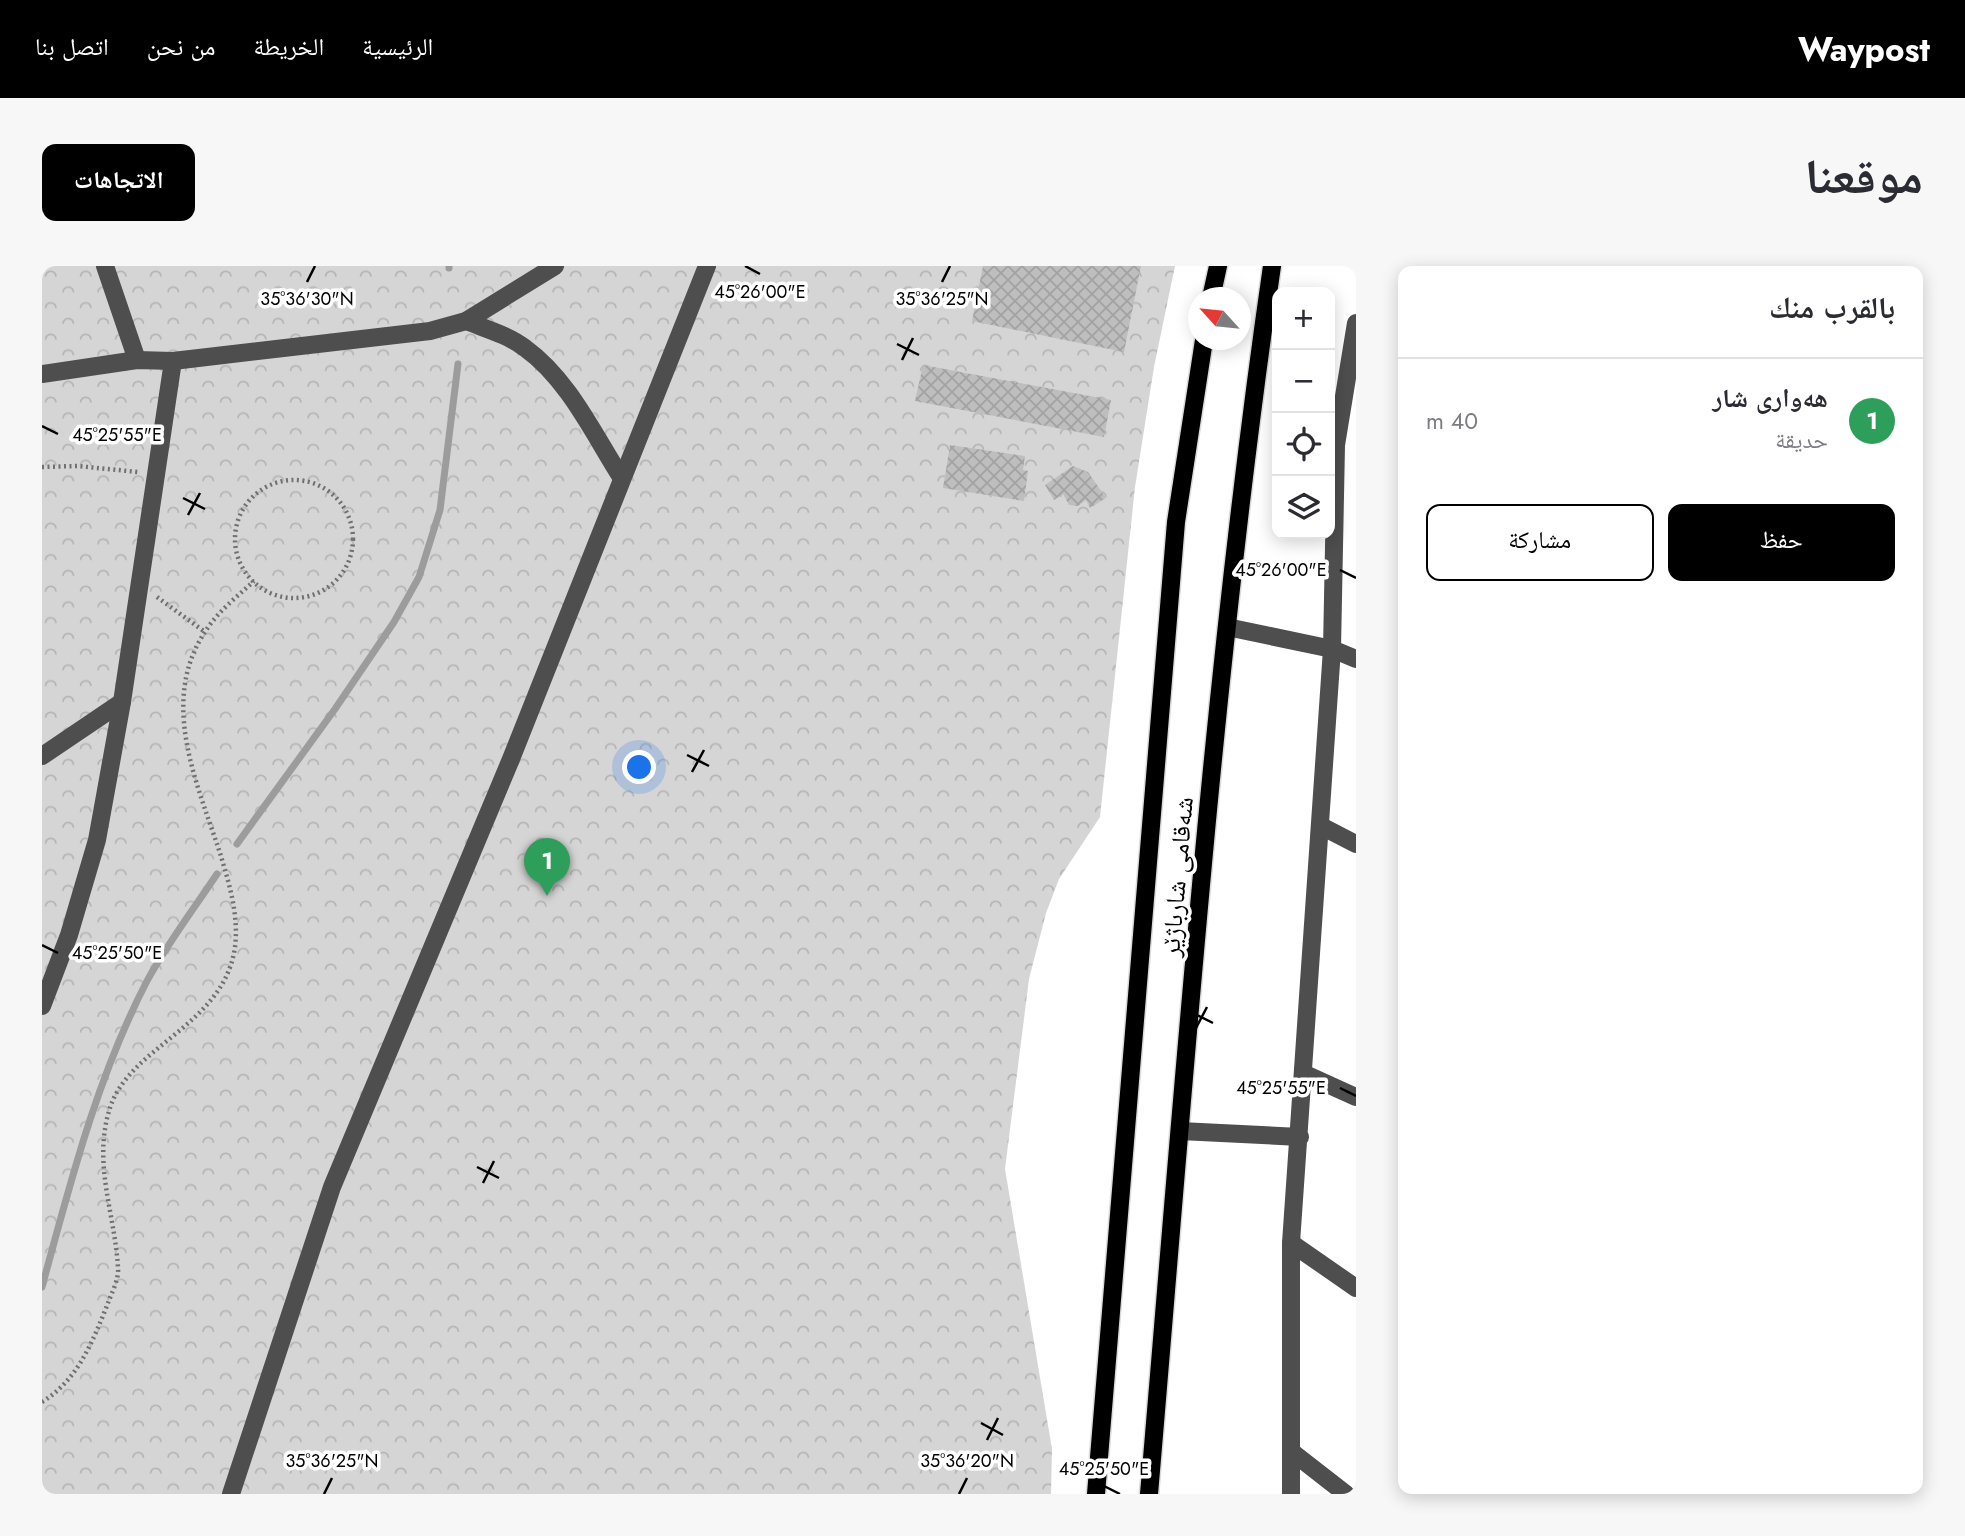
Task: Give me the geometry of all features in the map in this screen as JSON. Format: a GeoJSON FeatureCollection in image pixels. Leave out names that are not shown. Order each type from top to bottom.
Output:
{"type":"FeatureCollection","features":[{"type":"Feature","properties":{"kind":"main road"},"geometry":{"type":"LineString","coordinates":[[1214,287],[1218,266]]}},
{"type":"Feature","properties":{"kind":"main road","name":"شەقامی شارباژێر"},"geometry":{"type":"LineString","coordinates":[[1149,1494],[1227,627],[1247,437],[1272,266]]}},
{"type":"Feature","properties":{"kind":"main road","name":"شەقامی شارباژێر"},"geometry":{"type":"LineString","coordinates":[[1096,1494],[1177,522],[1203,350]]}},
{"type":"Feature","properties":{"kind":"street"},"geometry":{"type":"LineString","coordinates":[[106,266],[137,360]]}},
{"type":"Feature","properties":{"kind":"street"},"geometry":{"type":"LineString","coordinates":[[42,374],[137,360],[173,361],[430,331],[466,321],[555,266]]}},
{"type":"Feature","properties":{"kind":"street"},"geometry":{"type":"LineString","coordinates":[[231,1494],[332,1187],[511,759],[707,266]]}},
{"type":"Feature","properties":{"kind":"street"},"geometry":{"type":"LineString","coordinates":[[466,321],[523,346],[541,360],[558,378],[621,477]]}},
{"type":"Feature","properties":{"kind":"street"},"geometry":{"type":"LineString","coordinates":[[1291,1494],[1292,1243],[1332,649],[1336,445],[1356,323]]}},
{"type":"Feature","properties":{"kind":"street"},"geometry":{"type":"LineString","coordinates":[[42,1006],[69,935],[97,840],[122,702],[173,361]]}},
{"type":"Feature","properties":{"kind":"street"},"geometry":{"type":"LineString","coordinates":[[1227,627],[1332,649],[1356,659]]}},
{"type":"Feature","properties":{"kind":"street"},"geometry":{"type":"LineString","coordinates":[[42,756],[122,702]]}},
{"type":"Feature","properties":{"kind":"street"},"geometry":{"type":"LineString","coordinates":[[1321,826],[1356,844]]}},
{"type":"Feature","properties":{"kind":"street"},"geometry":{"type":"LineString","coordinates":[[1305,1074],[1356,1097]]}},
{"type":"Feature","properties":{"kind":"street"},"geometry":{"type":"LineString","coordinates":[[1180,1131],[1300,1137]]}},
{"type":"Feature","properties":{"kind":"street"},"geometry":{"type":"LineString","coordinates":[[1292,1243],[1356,1288]]}},
{"type":"Feature","properties":{"kind":"street"},"geometry":{"type":"LineString","coordinates":[[1292,1452],[1346,1494]]}},
{"type":"Feature","properties":{"kind":"path"},"geometry":{"type":"LineString","coordinates":[[42,467],[77,466],[157,474]]}},
{"type":"Feature","properties":{"kind":"path"},"geometry":{"type":"LineString","coordinates":[[302,480],[320,485],[335,495],[346,510],[353,528],[353,548],[346,567],[333,583],[316,594],[296,598],[276,595],[254,581],[245,571],[237,552],[235,533],[240,515],[250,499],[265,487],[283,481],[302,480]]}},
{"type":"Feature","properties":{"kind":"path"},"geometry":{"type":"LineString","coordinates":[[42,1402],[58,1392],[81,1363],[102,1320],[119,1271],[103,1168],[103,1136],[110,1107],[133,1071],[194,1021],[214,994],[235,950],[235,913],[227,874],[184,741],[182,697],[193,656],[205,632],[254,581]]}},
{"type":"Feature","properties":{"kind":"path"},"geometry":{"type":"LineString","coordinates":[[139,584],[205,632]]}},
{"type":"Feature","properties":{"kind":"green space"},"geometry":{"type":"Polygon","coordinates":[[[42,266],[1175,266],[1154,367],[1135,487],[1100,817],[1059,879],[1046,913],[1029,979],[1005,1169],[1052,1449],[1051,1494],[42,1494],[42,266]]]}},
{"type":"Feature","properties":{"kind":"building"},"geometry":{"type":"Polygon","coordinates":[[[983,266],[1141,266],[1124,352],[972,321],[983,266]]]}},
{"type":"Feature","properties":{"kind":"building"},"geometry":{"type":"Polygon","coordinates":[[[923,365],[1111,400],[1104,437],[915,401],[923,365]]]}},
{"type":"Feature","properties":{"kind":"building"},"geometry":{"type":"Polygon","coordinates":[[[950,445],[1025,456],[1023,470],[1028,471],[1024,501],[943,488],[950,445]]]}},
{"type":"Feature","properties":{"kind":"building"},"geometry":{"type":"Polygon","coordinates":[[[1073,466],[1088,472],[1106,498],[1090,508],[1086,500],[1078,506],[1069,505],[1063,494],[1054,500],[1045,485],[1073,466]]]}},
{"type":"Feature","properties":{"kind":"waterway"},"geometry":{"type":"LineString","coordinates":[[237,844],[335,709],[394,622],[419,577],[440,510],[458,364]]}},
{"type":"Feature","properties":{"kind":"waterway"},"geometry":{"type":"LineString","coordinates":[[42,1287],[86,1131],[129,1017],[155,967],[217,874]]}},
{"type":"Feature","properties":{"kind":"place","name":"هەواری شار"},"geometry":{"type":"Point","coordinates":[547,896]}}]}
